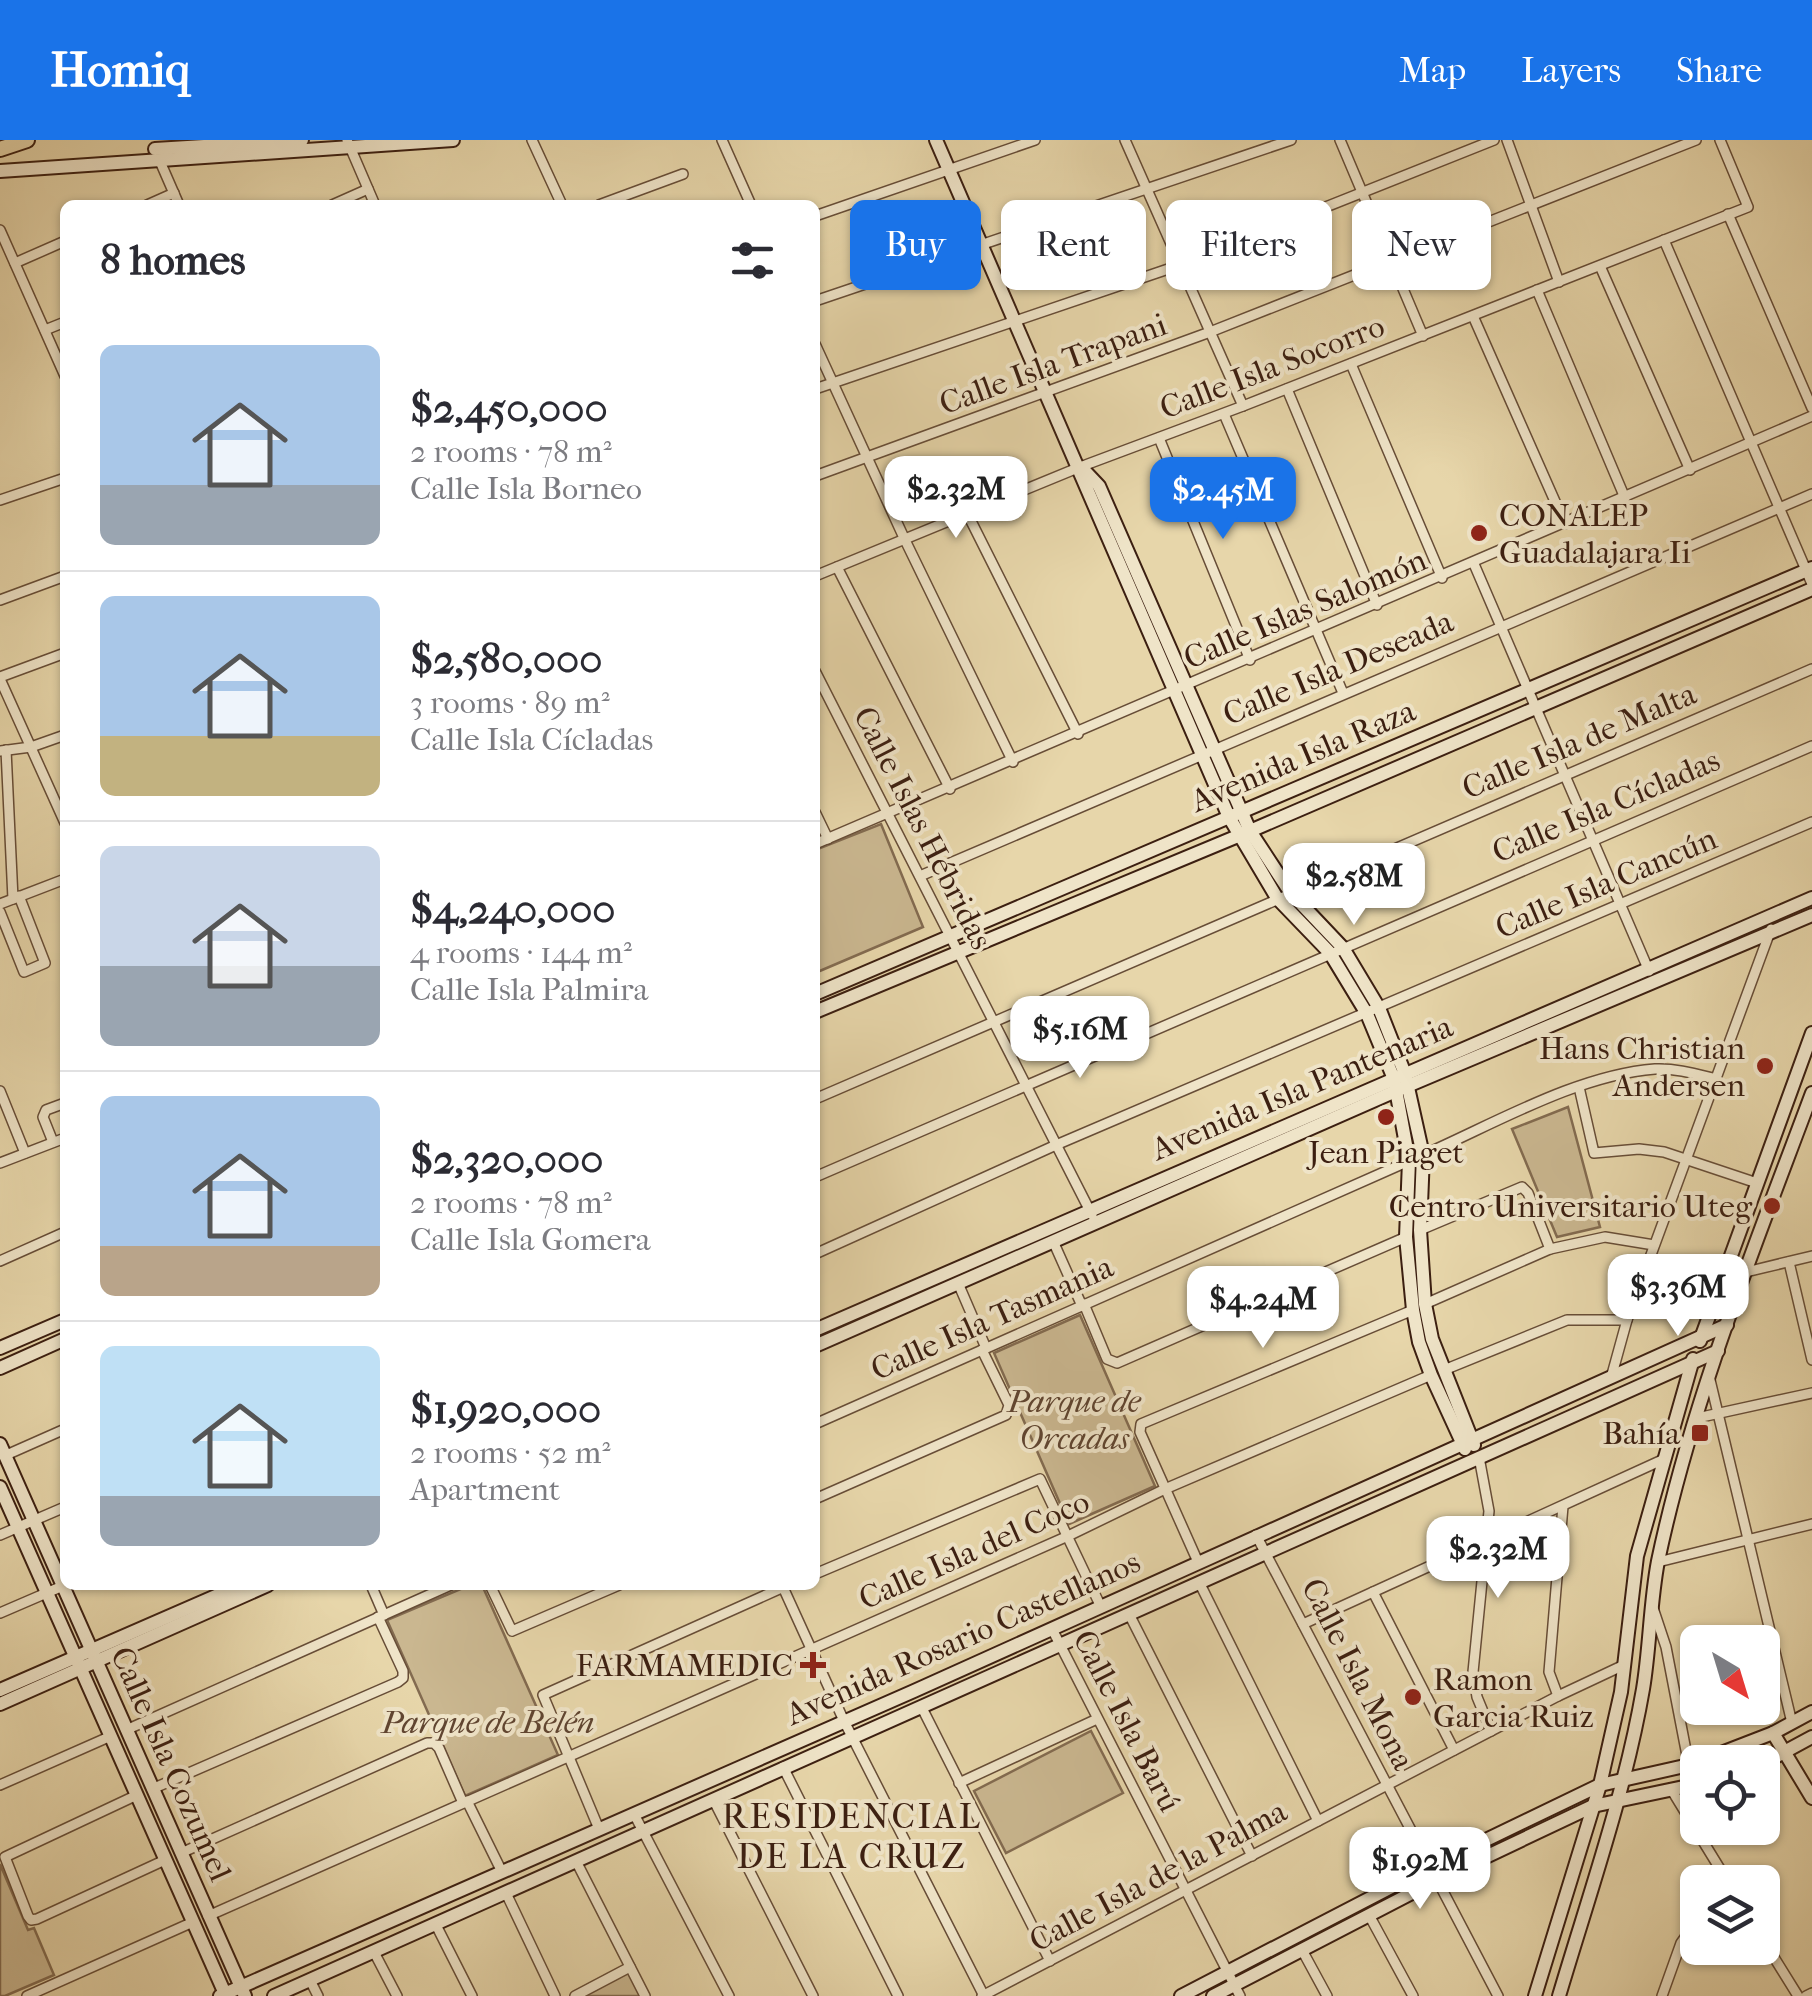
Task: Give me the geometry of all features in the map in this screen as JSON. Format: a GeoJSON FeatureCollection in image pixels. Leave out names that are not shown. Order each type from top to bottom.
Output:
{"type":"FeatureCollection","features":[{"type":"Feature","properties":{"kind":"main road"},"geometry":{"type":"LineString","coordinates":[[0,149],[27,140]]}},
{"type":"Feature","properties":{"kind":"street"},"geometry":{"type":"LineString","coordinates":[[0,172],[155,149],[302,140]]}},
{"type":"Feature","properties":{"kind":"street"},"geometry":{"type":"LineString","coordinates":[[155,149],[453,140]]}},
{"type":"Feature","properties":{"kind":"street"},"geometry":{"type":"LineString","coordinates":[[532,140],[560,200]]}},
{"type":"Feature","properties":{"kind":"street"},"geometry":{"type":"LineString","coordinates":[[722,140],[749,200]]}},
{"type":"Feature","properties":{"kind":"street"},"geometry":{"type":"LineString","coordinates":[[936,140],[961,200]]}},
{"type":"Feature","properties":{"kind":"street"},"geometry":{"type":"LineString","coordinates":[[820,214],[1035,140]]}},
{"type":"Feature","properties":{"kind":"street"},"geometry":{"type":"LineString","coordinates":[[1125,140],[1166,233]]}},
{"type":"Feature","properties":{"kind":"street"},"geometry":{"type":"LineString","coordinates":[[981,243],[1291,140]]}},
{"type":"Feature","properties":{"kind":"street"},"geometry":{"type":"LineString","coordinates":[[1340,140],[1365,200]]}},
{"type":"Feature","properties":{"kind":"street"},"geometry":{"type":"LineString","coordinates":[[1332,204],[1494,140]]}},
{"type":"Feature","properties":{"kind":"street"},"geometry":{"type":"LineString","coordinates":[[1507,140],[1558,282]]}},
{"type":"Feature","properties":{"kind":"street","name":"Calle Isla Trapani"},"geometry":{"type":"LineString","coordinates":[[1491,222],[1696,140]]}},
{"type":"Feature","properties":{"kind":"street","name":"Calle Isla Socorro"},"geometry":{"type":"LineString","coordinates":[[820,574],[1080,467],[1748,207],[1720,140]]}},
{"type":"Feature","properties":{"kind":"street"},"geometry":{"type":"LineString","coordinates":[[349,144],[373,200]]}},
{"type":"Feature","properties":{"kind":"street"},"geometry":{"type":"LineString","coordinates":[[155,149],[177,200]]}},
{"type":"Feature","properties":{"kind":"street"},"geometry":{"type":"LineString","coordinates":[[613,200],[683,174]]}},
{"type":"Feature","properties":{"kind":"street"},"geometry":{"type":"LineString","coordinates":[[343,200],[368,189]]}},
{"type":"Feature","properties":{"kind":"street"},"geometry":{"type":"LineString","coordinates":[[158,200],[174,193]]}},
{"type":"Feature","properties":{"kind":"street"},"geometry":{"type":"LineString","coordinates":[[1728,214],[1812,408]]}},
{"type":"Feature","properties":{"kind":"street"},"geometry":{"type":"LineString","coordinates":[[0,230],[60,364]]}},
{"type":"Feature","properties":{"kind":"street"},"geometry":{"type":"LineString","coordinates":[[1664,240],[1810,578]]}},
{"type":"Feature","properties":{"kind":"street"},"geometry":{"type":"LineString","coordinates":[[15,263],[60,243]]}},
{"type":"Feature","properties":{"kind":"street"},"geometry":{"type":"LineString","coordinates":[[981,248],[1080,467],[1099,486],[1244,833],[1284,895],[1336,950],[1373,1011],[1402,1082],[1423,1156],[1406,1237],[1425,1340],[1475,1459],[1489,1511],[1472,1672],[1491,1731]]}},
{"type":"Feature","properties":{"kind":"street"},"geometry":{"type":"LineString","coordinates":[[1600,266],[1690,470]]}},
{"type":"Feature","properties":{"kind":"street"},"geometry":{"type":"LineString","coordinates":[[820,387],[1166,270]]}},
{"type":"Feature","properties":{"kind":"street","name":"Calle Isla Trapani"},"geometry":{"type":"LineString","coordinates":[[820,474],[1047,394],[1352,276]]}},
{"type":"Feature","properties":{"kind":"street"},"geometry":{"type":"LineString","coordinates":[[820,299],[850,289]]}},
{"type":"Feature","properties":{"kind":"street"},"geometry":{"type":"LineString","coordinates":[[1191,290],[1243,406]]}},
{"type":"Feature","properties":{"kind":"street"},"geometry":{"type":"LineString","coordinates":[[1403,290],[1423,336]]}},
{"type":"Feature","properties":{"kind":"street"},"geometry":{"type":"LineString","coordinates":[[1538,290],[1625,498]]}},
{"type":"Feature","properties":{"kind":"street"},"geometry":{"type":"LineString","coordinates":[[1473,316],[1564,524]]}},
{"type":"Feature","properties":{"kind":"street"},"geometry":{"type":"LineString","coordinates":[[45,330],[60,324]]}},
{"type":"Feature","properties":{"kind":"street"},"geometry":{"type":"LineString","coordinates":[[820,355],[1012,762]]}},
{"type":"Feature","properties":{"kind":"street"},"geometry":{"type":"LineString","coordinates":[[1351,364],[1442,578]]}},
{"type":"Feature","properties":{"kind":"street"},"geometry":{"type":"LineString","coordinates":[[1287,389],[1377,606]]}},
{"type":"Feature","properties":{"kind":"street"},"geometry":{"type":"LineString","coordinates":[[1224,414],[1342,693]]}},
{"type":"Feature","properties":{"kind":"street","name":"Calle Islas Salomón"},"geometry":{"type":"LineString","coordinates":[[820,842],[1812,416]]}},
{"type":"Feature","properties":{"kind":"street"},"geometry":{"type":"LineString","coordinates":[[1160,438],[1250,660]]}},
{"type":"Feature","properties":{"kind":"street"},"geometry":{"type":"LineString","coordinates":[[0,500],[60,480]]}},
{"type":"Feature","properties":{"kind":"street","name":"Calle Isla Deseada"},"geometry":{"type":"LineString","coordinates":[[920,876],[1812,494]]}},
{"type":"Feature","properties":{"kind":"street"},"geometry":{"type":"LineString","coordinates":[[968,515],[1078,734]]}},
{"type":"Feature","properties":{"kind":"street"},"geometry":{"type":"LineString","coordinates":[[1474,564],[1654,983]]}},
{"type":"Feature","properties":{"kind":"street"},"geometry":{"type":"LineString","coordinates":[[836,567],[950,789]]}},
{"type":"Feature","properties":{"kind":"street"},"geometry":{"type":"LineString","coordinates":[[0,600],[60,578]]}},
{"type":"Feature","properties":{"kind":"street","name":"Avenida Isla Raza"},"geometry":{"type":"LineString","coordinates":[[820,992],[1529,690],[1810,578]]}},
{"type":"Feature","properties":{"kind":"street","name":"Avenida Isla Raza"},"geometry":{"type":"LineString","coordinates":[[820,1010],[1536,708],[1810,578]]}},
{"type":"Feature","properties":{"kind":"street"},"geometry":{"type":"LineString","coordinates":[[60,655],[0,678],[60,801]]}},
{"type":"Feature","properties":{"kind":"street","name":"Calle Isla de Malta"},"geometry":{"type":"LineString","coordinates":[[820,1096],[1812,669]]}},
{"type":"Feature","properties":{"kind":"street","name":"Calle Islas Hébridas"},"geometry":{"type":"LineString","coordinates":[[820,680],[1092,1216]]}},
{"type":"Feature","properties":{"kind":"street"},"geometry":{"type":"LineString","coordinates":[[0,912],[24,972],[45,963],[16,898],[3,751],[60,737]]}},
{"type":"Feature","properties":{"kind":"street","name":"Calle Isla Cícladas"},"geometry":{"type":"LineString","coordinates":[[820,1174],[1812,746]]}},
{"type":"Feature","properties":{"kind":"street"},"geometry":{"type":"LineString","coordinates":[[820,822],[828,839]]}},
{"type":"Feature","properties":{"kind":"street","name":"Calle Isla Cancún"},"geometry":{"type":"LineString","coordinates":[[820,1252],[1056,1146],[1812,822]]}},
{"type":"Feature","properties":{"kind":"street"},"geometry":{"type":"LineString","coordinates":[[0,904],[60,881]]}},
{"type":"Feature","properties":{"kind":"street","name":"Avenida Isla Pantenaria"},"geometry":{"type":"LineString","coordinates":[[820,1328],[1402,1082],[1647,968],[1812,898]]}},
{"type":"Feature","properties":{"kind":"street","name":"Avenida Isla Pantenaria"},"geometry":{"type":"LineString","coordinates":[[1402,1082],[1654,983],[1812,915]]}},
{"type":"Feature","properties":{"kind":"street"},"geometry":{"type":"LineString","coordinates":[[1611,1378],[1626,1320],[1772,932],[1766,918]]}},
{"type":"Feature","properties":{"kind":"street"},"geometry":{"type":"LineString","coordinates":[[1535,1996],[1600,1785],[1621,1692],[1637,1556],[1662,1460],[1692,1362],[1812,1033]]}},
{"type":"Feature","properties":{"kind":"street"},"geometry":{"type":"LineString","coordinates":[[1423,1156],[1579,1086],[1658,1069],[1716,1079]]}},
{"type":"Feature","properties":{"kind":"street"},"geometry":{"type":"LineString","coordinates":[[1402,1082],[1420,1230],[1419,1307]]}},
{"type":"Feature","properties":{"kind":"street"},"geometry":{"type":"LineString","coordinates":[[1579,1086],[1594,1153],[1639,1149],[1687,1158],[1758,1182]]}},
{"type":"Feature","properties":{"kind":"street"},"geometry":{"type":"LineString","coordinates":[[0,1090],[25,1154]]}},
{"type":"Feature","properties":{"kind":"street"},"geometry":{"type":"LineString","coordinates":[[1559,1996],[1618,1801],[1644,1688],[1658,1562],[1697,1418],[1746,1272],[1806,1123],[1812,1092]]}},
{"type":"Feature","properties":{"kind":"street"},"geometry":{"type":"LineString","coordinates":[[53,1142],[43,1117],[46,1110],[60,1105]]}},
{"type":"Feature","properties":{"kind":"street"},"geometry":{"type":"LineString","coordinates":[[0,1163],[60,1140]]}},
{"type":"Feature","properties":{"kind":"street","name":"Calle Isla Tasmania"},"geometry":{"type":"LineString","coordinates":[[820,1422],[1409,1160]]}},
{"type":"Feature","properties":{"kind":"street"},"geometry":{"type":"LineString","coordinates":[[1420,1230],[1519,1187],[1524,1188],[1550,1250]]}},
{"type":"Feature","properties":{"kind":"street","name":"Avenida Isla Pantenaria"},"geometry":{"type":"LineString","coordinates":[[820,1344],[1053,1241],[1092,1216]]}},
{"type":"Feature","properties":{"kind":"street"},"geometry":{"type":"LineString","coordinates":[[0,1260],[60,1234]]}},
{"type":"Feature","properties":{"kind":"street"},"geometry":{"type":"LineString","coordinates":[[1198,1562],[1139,1427],[1550,1250],[1605,1236],[1654,1244]]}},
{"type":"Feature","properties":{"kind":"street"},"geometry":{"type":"LineString","coordinates":[[1053,1241],[1110,1364],[1406,1237]]}},
{"type":"Feature","properties":{"kind":"street"},"geometry":{"type":"LineString","coordinates":[[1746,1272],[1812,1256]]}},
{"type":"Feature","properties":{"kind":"street"},"geometry":{"type":"LineString","coordinates":[[1789,1262],[1812,1360]]}},
{"type":"Feature","properties":{"kind":"street"},"geometry":{"type":"LineString","coordinates":[[820,1497],[1009,1412],[958,1283]]}},
{"type":"Feature","properties":{"kind":"street","name":"Calle Isla del Coco"},"geometry":{"type":"LineString","coordinates":[[208,1916],[1068,1536],[1166,1489],[1438,1372],[1567,1320],[1626,1320]]}},
{"type":"Feature","properties":{"kind":"street"},"geometry":{"type":"LineString","coordinates":[[0,1348],[60,1322]]}},
{"type":"Feature","properties":{"kind":"street","name":"Avenida Rosario Castellanos"},"geometry":{"type":"LineString","coordinates":[[224,1995],[242,1992],[502,1872],[1727,1326]]}},
{"type":"Feature","properties":{"kind":"street"},"geometry":{"type":"LineString","coordinates":[[0,1368],[60,1342]]}},
{"type":"Feature","properties":{"kind":"street","name":"Avenida Rosario Castellanos"},"geometry":{"type":"LineString","coordinates":[[274,1996],[1718,1351]]}},
{"type":"Feature","properties":{"kind":"street"},"geometry":{"type":"LineString","coordinates":[[1709,1379],[1792,1723],[1808,1739],[1812,1756]]}},
{"type":"Feature","properties":{"kind":"street"},"geometry":{"type":"LineString","coordinates":[[1697,1418],[1812,1392]]}},
{"type":"Feature","properties":{"kind":"street"},"geometry":{"type":"LineString","coordinates":[[2,1452],[60,1431]]}},
{"type":"Feature","properties":{"kind":"street","name":"Calle Isla Cozumel"},"geometry":{"type":"LineString","coordinates":[[2,1452],[60,1577]]}},
{"type":"Feature","properties":{"kind":"street"},"geometry":{"type":"LineString","coordinates":[[1304,1624],[1662,1460]]}},
{"type":"Feature","properties":{"kind":"street"},"geometry":{"type":"LineString","coordinates":[[820,1572],[1040,1479],[1101,1607]]}},
{"type":"Feature","properties":{"kind":"street","name":"Calle Isla Cozumel"},"geometry":{"type":"LineString","coordinates":[[0,1486],[224,1995]]}},
{"type":"Feature","properties":{"kind":"street"},"geometry":{"type":"LineString","coordinates":[[1558,1696],[1549,1672],[1564,1506]]}},
{"type":"Feature","properties":{"kind":"street"},"geometry":{"type":"LineString","coordinates":[[0,1535],[60,1509]]}},
{"type":"Feature","properties":{"kind":"street"},"geometry":{"type":"LineString","coordinates":[[1658,1562],[1812,1524]]}},
{"type":"Feature","properties":{"kind":"street","name":"Calle Isla Mona"},"geometry":{"type":"LineString","coordinates":[[1256,1535],[1498,1996]]}},
{"type":"Feature","properties":{"kind":"street"},"geometry":{"type":"LineString","coordinates":[[1199,1581],[1318,1821]]}},
{"type":"Feature","properties":{"kind":"street"},"geometry":{"type":"LineString","coordinates":[[0,1614],[60,1588]]}},
{"type":"Feature","properties":{"kind":"street","name":"Calle Isla Cozumel"},"geometry":{"type":"LineString","coordinates":[[66,1590],[242,1992]]}},
{"type":"Feature","properties":{"kind":"street"},"geometry":{"type":"LineString","coordinates":[[93,1656],[231,1590]]}},
{"type":"Feature","properties":{"kind":"street"},"geometry":{"type":"LineString","coordinates":[[0,1690],[256,1590]]}},
{"type":"Feature","properties":{"kind":"street"},"geometry":{"type":"LineString","coordinates":[[152,1788],[403,1678],[373,1590]]}},
{"type":"Feature","properties":{"kind":"street"},"geometry":{"type":"LineString","coordinates":[[126,1730],[440,1590]]}},
{"type":"Feature","properties":{"kind":"street"},"geometry":{"type":"LineString","coordinates":[[492,1590],[512,1631],[607,1590]]}},
{"type":"Feature","properties":{"kind":"street"},"geometry":{"type":"LineString","coordinates":[[599,1829],[566,1758],[543,1695],[776,1590]]}},
{"type":"Feature","properties":{"kind":"street"},"geometry":{"type":"LineString","coordinates":[[787,1590],[844,1721],[983,1996]]}},
{"type":"Feature","properties":{"kind":"street"},"geometry":{"type":"LineString","coordinates":[[1373,1592],[1454,1750]]}},
{"type":"Feature","properties":{"kind":"street"},"geometry":{"type":"LineString","coordinates":[[1653,1606],[1690,1745]]}},
{"type":"Feature","properties":{"kind":"street"},"geometry":{"type":"LineString","coordinates":[[1129,1614],[1252,1856]]}},
{"type":"Feature","properties":{"kind":"street","name":"Calle Isla Barú"},"geometry":{"type":"LineString","coordinates":[[1052,1630],[1234,1984]]}},
{"type":"Feature","properties":{"kind":"street"},"geometry":{"type":"LineString","coordinates":[[0,1704],[78,1662]]}},
{"type":"Feature","properties":{"kind":"street","name":"Calle Isla de la Palma"},"geometry":{"type":"LineString","coordinates":[[983,1996],[1624,1665]]}},
{"type":"Feature","properties":{"kind":"street"},"geometry":{"type":"LineString","coordinates":[[922,1706],[1050,1961]]}},
{"type":"Feature","properties":{"kind":"street"},"geometry":{"type":"LineString","coordinates":[[1741,1745],[1812,1712]]}},
{"type":"Feature","properties":{"kind":"street"},"geometry":{"type":"LineString","coordinates":[[959,1784],[1097,1719]]}},
{"type":"Feature","properties":{"kind":"street"},"geometry":{"type":"LineString","coordinates":[[1773,1732],[1812,1798]]}},
{"type":"Feature","properties":{"kind":"street"},"geometry":{"type":"LineString","coordinates":[[0,1785],[111,1736]]}},
{"type":"Feature","properties":{"kind":"street"},"geometry":{"type":"LineString","coordinates":[[1780,1754],[1808,1739]]}},
{"type":"Feature","properties":{"kind":"street"},"geometry":{"type":"LineString","coordinates":[[181,1853],[434,1743],[502,1872]]}},
{"type":"Feature","properties":{"kind":"street"},"geometry":{"type":"LineString","coordinates":[[782,1767],[898,1996]]}},
{"type":"Feature","properties":{"kind":"street"},"geometry":{"type":"LineString","coordinates":[[1213,1996],[1600,1785],[1680,1767]]}},
{"type":"Feature","properties":{"kind":"street"},"geometry":{"type":"LineString","coordinates":[[1181,1996],[1234,1984],[1369,1915],[1433,1873],[1592,1806],[1680,1787]]}},
{"type":"Feature","properties":{"kind":"street"},"geometry":{"type":"LineString","coordinates":[[1670,1789],[1717,1865]]}},
{"type":"Feature","properties":{"kind":"street"},"geometry":{"type":"LineString","coordinates":[[137,1796],[4,1856],[31,1920],[165,1860]]}},
{"type":"Feature","properties":{"kind":"street"},"geometry":{"type":"LineString","coordinates":[[714,1799],[813,1996]]}},
{"type":"Feature","properties":{"kind":"street"},"geometry":{"type":"LineString","coordinates":[[634,1814],[729,1996]]}},
{"type":"Feature","properties":{"kind":"street"},"geometry":{"type":"LineString","coordinates":[[576,1861],[645,1996]]}},
{"type":"Feature","properties":{"kind":"street"},"geometry":{"type":"LineString","coordinates":[[506,1893],[555,1996]]}},
{"type":"Feature","properties":{"kind":"street"},"geometry":{"type":"LineString","coordinates":[[1369,1915],[1413,1996]]}},
{"type":"Feature","properties":{"kind":"street"},"geometry":{"type":"LineString","coordinates":[[26,1996],[193,1922]]}},
{"type":"Feature","properties":{"kind":"street"},"geometry":{"type":"LineString","coordinates":[[436,1925],[472,1996]]}},
{"type":"Feature","properties":{"kind":"street"},"geometry":{"type":"LineString","coordinates":[[1662,1996],[1680,1943]]}},
{"type":"Feature","properties":{"kind":"street"},"geometry":{"type":"LineString","coordinates":[[1302,1950],[1327,1996]]}},
{"type":"Feature","properties":{"kind":"street"},"geometry":{"type":"LineString","coordinates":[[374,1952],[397,1996]]}},
{"type":"Feature","properties":{"kind":"street"},"geometry":{"type":"LineString","coordinates":[[1779,1965],[1798,1996]]}},
{"type":"Feature","properties":{"kind":"street"},"geometry":{"type":"LineString","coordinates":[[576,1996],[630,1966]]}},
{"type":"Feature","properties":{"kind":"street"},"geometry":{"type":"LineString","coordinates":[[310,1980],[318,1996]]}},
{"type":"Feature","properties":{"kind":"green space"},"geometry":{"type":"Polygon","coordinates":[[[881,824],[923,927],[820,971],[820,848],[881,824]]]}},
{"type":"Feature","properties":{"kind":"green space"},"geometry":{"type":"Polygon","coordinates":[[[1568,1107],[1600,1227],[1557,1237],[1512,1129],[1568,1107]]]}},
{"type":"Feature","properties":{"kind":"green space","name":"Parque de Orcadas"},"geometry":{"type":"Polygon","coordinates":[[[1080,1315],[1155,1486],[1069,1524],[994,1353],[1080,1315]]]}},
{"type":"Feature","properties":{"kind":"green space","name":"Parque de Belén"},"geometry":{"type":"Polygon","coordinates":[[[458,1590],[484,1590],[558,1755],[465,1796],[387,1620],[458,1590]]]}},
{"type":"Feature","properties":{"kind":"green space"},"geometry":{"type":"Polygon","coordinates":[[[1091,1731],[1123,1793],[1006,1853],[974,1791],[1091,1731]]]}},
{"type":"Feature","properties":{"kind":"green space"},"geometry":{"type":"Polygon","coordinates":[[[0,1864],[28,1930],[34,1928],[54,1975],[5,1996],[0,1996],[0,1864]]]}},
{"type":"Feature","properties":{"kind":"green space"},"geometry":{"type":"Polygon","coordinates":[[[628,1971],[641,1996],[582,1996],[628,1971]]]}},
{"type":"Feature","properties":{"kind":"place","name":"CONALEP Guadalajara Ii"},"geometry":{"type":"Point","coordinates":[1479,533]}},
{"type":"Feature","properties":{"kind":"place","name":"Hans Christian Andersen"},"geometry":{"type":"Point","coordinates":[1765,1066]}},
{"type":"Feature","properties":{"kind":"place","name":"Jean Piaget"},"geometry":{"type":"Point","coordinates":[1386,1117]}},
{"type":"Feature","properties":{"kind":"place","name":"Centro Universitario Uteg"},"geometry":{"type":"Point","coordinates":[1772,1206]}},
{"type":"Feature","properties":{"kind":"place","name":"Bahía"},"geometry":{"type":"Point","coordinates":[1700,1433]}},
{"type":"Feature","properties":{"kind":"place","name":"FARMAMEDIC"},"geometry":{"type":"Point","coordinates":[813,1665]}},
{"type":"Feature","properties":{"kind":"place","name":"Ramon Garcia Ruiz"},"geometry":{"type":"Point","coordinates":[1413,1697]}},
{"type":"Feature","properties":{"kind":"district","name":"RESIDENCIAL DE LA CRUZ"},"geometry":{"type":"Point","coordinates":[852,1836]}}]}
